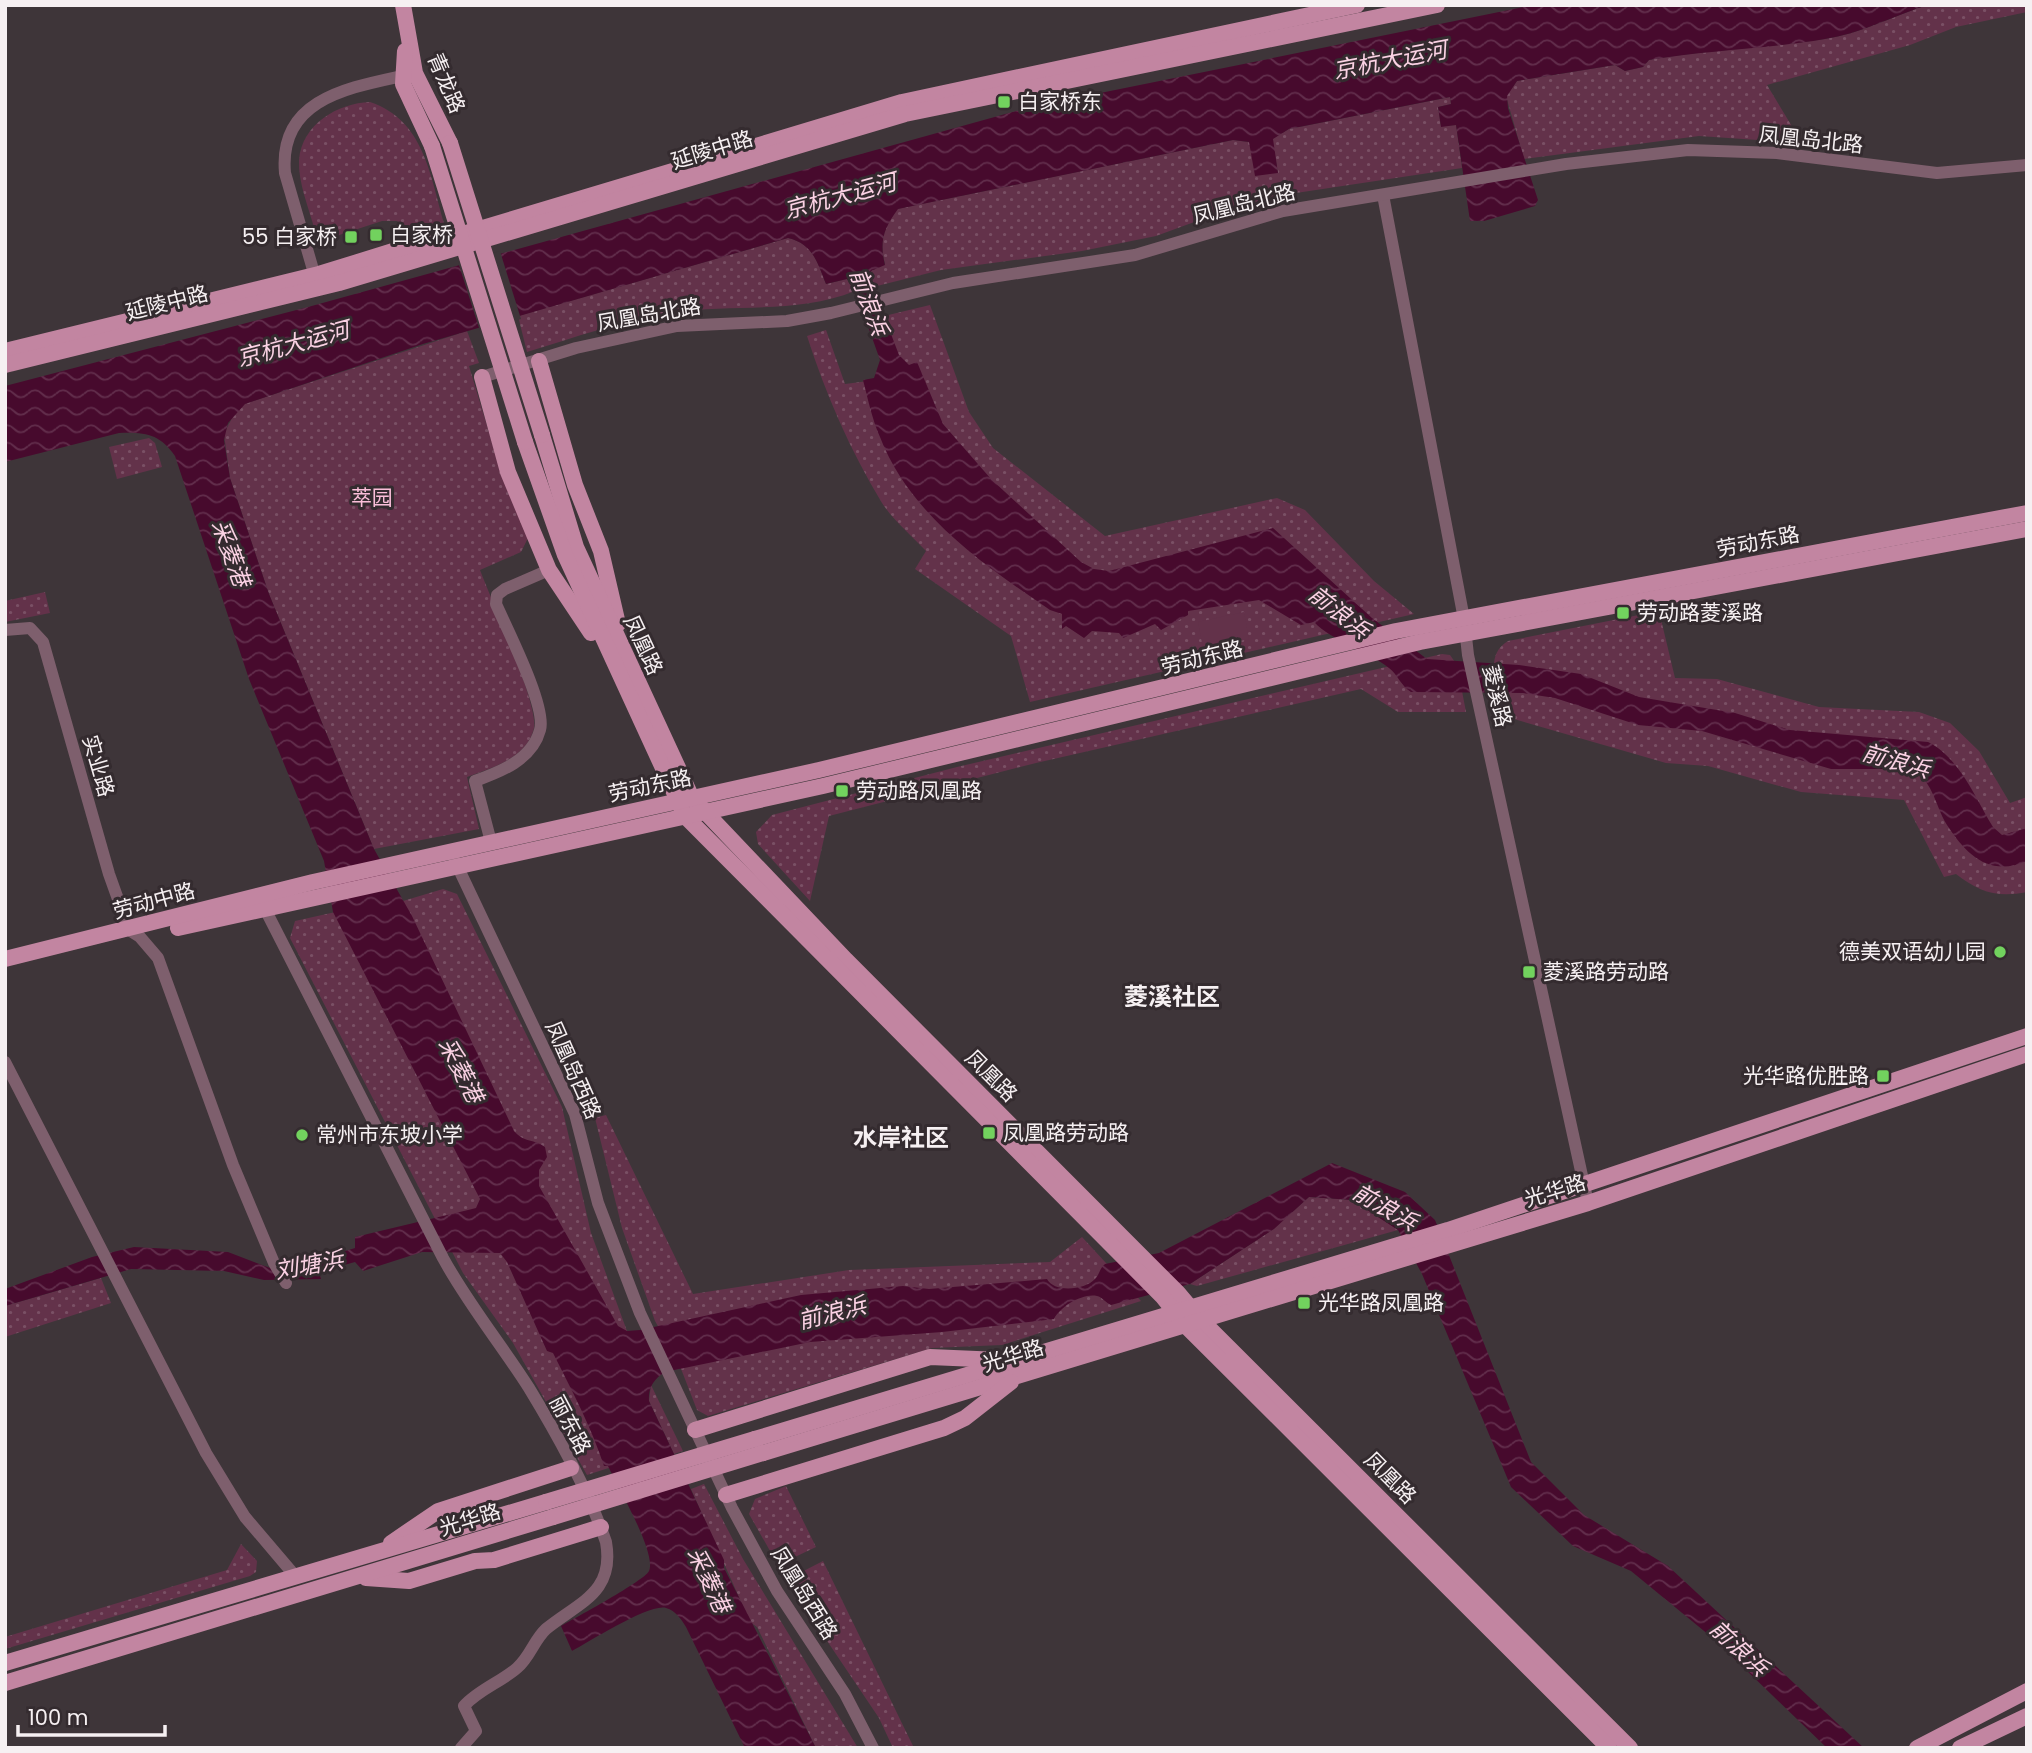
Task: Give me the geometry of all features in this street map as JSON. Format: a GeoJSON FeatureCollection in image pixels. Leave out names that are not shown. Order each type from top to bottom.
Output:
{"type":"FeatureCollection","features":[{"type":"Feature","properties":{"kind":"main road","name":"青龙路"},"geometry":{"type":"LineString","coordinates":[[403,5],[409,78],[525,442]]}},
{"type":"Feature","properties":{"kind":"main road","name":"延陵中路"},"geometry":{"type":"LineString","coordinates":[[5,365],[905,114],[1437,5]]}},
{"type":"Feature","properties":{"kind":"main road","name":"延陵中路"},"geometry":{"type":"LineString","coordinates":[[5,351],[317,279],[902,102],[1347,6]]}},
{"type":"Feature","properties":{"kind":"main road","name":"青龙路"},"geometry":{"type":"LineString","coordinates":[[409,78],[450,143],[542,435]]}},
{"type":"Feature","properties":{"kind":"main road"},"geometry":{"type":"LineString","coordinates":[[539,360],[575,485],[601,551],[620,663]]}},
{"type":"Feature","properties":{"kind":"main road"},"geometry":{"type":"LineString","coordinates":[[482,377],[508,471],[549,570],[620,663]]}},
{"type":"Feature","properties":{"kind":"main road","name":"凤凰路"},"geometry":{"type":"LineString","coordinates":[[542,435],[576,547],[675,801],[685,816],[1170,1294],[1194,1323],[1609,1748]]}},
{"type":"Feature","properties":{"kind":"main road","name":"凤凰路"},"geometry":{"type":"LineString","coordinates":[[525,442],[565,555],[692,798],[1128,1253]]}},
{"type":"Feature","properties":{"kind":"main road","name":"劳动东路"},"geometry":{"type":"LineString","coordinates":[[453,859],[491,842],[692,798],[1396,631],[2027,513]]}},
{"type":"Feature","properties":{"kind":"main road","name":"劳动东路"},"geometry":{"type":"LineString","coordinates":[[313,889],[453,859],[705,812],[1420,642],[2027,530]]}},
{"type":"Feature","properties":{"kind":"main road","name":"劳动中路"},"geometry":{"type":"LineString","coordinates":[[5,969],[134,933],[313,889]]}},
{"type":"Feature","properties":{"kind":"main road","name":"劳动中路"},"geometry":{"type":"LineString","coordinates":[[5,959],[264,907],[313,889]]}},
{"type":"Feature","properties":{"kind":"main road","name":"光华路"},"geometry":{"type":"LineString","coordinates":[[1586,1195],[2027,1036]]}},
{"type":"Feature","properties":{"kind":"main road","name":"光华路"},"geometry":{"type":"LineString","coordinates":[[759,1446],[1021,1375],[1194,1323],[1396,1254],[2027,1054]]}},
{"type":"Feature","properties":{"kind":"main road","name":"光华路"},"geometry":{"type":"LineString","coordinates":[[5,1683],[356,1577],[550,1510],[759,1446],[1009,1361],[1182,1309],[1396,1254]]}},
{"type":"Feature","properties":{"kind":"main road","name":"凤凰路"},"geometry":{"type":"LineString","coordinates":[[1194,1323],[1630,1748]]}},
{"type":"Feature","properties":{"kind":"main road"},"geometry":{"type":"LineString","coordinates":[[695,1430],[930,1357],[1009,1361]]}},
{"type":"Feature","properties":{"kind":"main road"},"geometry":{"type":"LineString","coordinates":[[726,1495],[944,1428],[965,1418],[1021,1375]]}},
{"type":"Feature","properties":{"kind":"main road"},"geometry":{"type":"LineString","coordinates":[[376,1553],[438,1511],[572,1468]]}},
{"type":"Feature","properties":{"kind":"main road","name":"光华路"},"geometry":{"type":"LineString","coordinates":[[5,1663],[376,1553],[550,1510]]}},
{"type":"Feature","properties":{"kind":"main road"},"geometry":{"type":"LineString","coordinates":[[356,1577],[409,1581],[475,1561],[494,1560],[601,1527]]}},
{"type":"Feature","properties":{"kind":"main road"},"geometry":{"type":"LineString","coordinates":[[1917,1748],[2027,1691]]}},
{"type":"Feature","properties":{"kind":"main road"},"geometry":{"type":"LineString","coordinates":[[1936,1748],[1975,1716],[2027,1702]]}},
{"type":"Feature","properties":{"kind":"main road"},"geometry":{"type":"LineString","coordinates":[[1964,1746],[2027,1716]]}},
{"type":"Feature","properties":{"kind":"street"},"geometry":{"type":"LineString","coordinates":[[1342,26],[1347,6]]}},
{"type":"Feature","properties":{"kind":"street"},"geometry":{"type":"LineString","coordinates":[[317,279],[288,169],[288,152],[293,137],[320,108],[342,96],[409,78]]}},
{"type":"Feature","properties":{"kind":"street","name":"凤凰岛北路"},"geometry":{"type":"LineString","coordinates":[[482,377],[576,348],[677,326],[787,321],[861,307],[953,283],[1135,255],[1283,211],[1528,170],[1688,150],[1777,153],[1937,173],[2027,165]]}},
{"type":"Feature","properties":{"kind":"street","name":"菱溪路"},"geometry":{"type":"LineString","coordinates":[[1383,195],[1464,619],[1468,655],[1586,1195]]}},
{"type":"Feature","properties":{"kind":"street"},"geometry":{"type":"LineString","coordinates":[[491,842],[475,781],[505,770],[527,752],[541,729],[537,701],[496,604],[497,595],[549,570]]}},
{"type":"Feature","properties":{"kind":"street","name":"实业路"},"geometry":{"type":"LineString","coordinates":[[5,630],[30,628],[43,642],[109,874],[134,933]]}},
{"type":"Feature","properties":{"kind":"street","name":"凤凰岛西路"},"geometry":{"type":"LineString","coordinates":[[453,859],[575,1114],[598,1203],[639,1313],[726,1495],[777,1591],[845,1694],[873,1748]]}},
{"type":"Feature","properties":{"kind":"street","name":"丽东路"},"geometry":{"type":"LineString","coordinates":[[264,907],[466,1300],[528,1387],[572,1468],[601,1527],[609,1559],[600,1587],[541,1634],[528,1658],[517,1668],[464,1706],[476,1731],[461,1748]]}},
{"type":"Feature","properties":{"kind":"street"},"geometry":{"type":"LineString","coordinates":[[134,933],[158,958],[233,1166],[274,1263],[286,1283]]}},
{"type":"Feature","properties":{"kind":"street"},"geometry":{"type":"LineString","coordinates":[[5,1062],[206,1453],[245,1517],[296,1577]]}},
{"type":"Feature","properties":{"kind":"green space"},"geometry":{"type":"Polygon","coordinates":[[[1927,5],[2027,5],[2027,12],[1956,27],[1910,45],[1767,85],[1802,143],[1699,136],[1524,159],[1506,96],[1517,81],[1615,65],[1625,71],[1643,67],[1649,60],[1838,37],[1927,5]]]}},
{"type":"Feature","properties":{"kind":"green space"},"geometry":{"type":"Polygon","coordinates":[[[1450,97],[1451,104],[1438,107],[1441,126],[1456,125],[1462,168],[1296,193],[1219,213],[1156,236],[1082,251],[941,270],[873,287],[871,271],[885,264],[884,235],[897,209],[1233,140],[1249,142],[1278,173],[1272,139],[1289,129],[1450,97]]]}},
{"type":"Feature","properties":{"kind":"green space"},"geometry":{"type":"Polygon","coordinates":[[[370,102],[388,110],[413,136],[429,168],[444,223],[415,230],[397,221],[382,221],[327,239],[315,231],[304,196],[299,169],[302,147],[314,126],[334,111],[370,102]]]}},
{"type":"Feature","properties":{"kind":"green space"},"geometry":{"type":"Polygon","coordinates":[[[788,238],[809,249],[826,284],[847,279],[855,291],[787,306],[694,310],[653,316],[527,352],[518,316],[788,238]]]}},
{"type":"Feature","properties":{"kind":"green space"},"geometry":{"type":"Polygon","coordinates":[[[930,305],[969,412],[993,448],[1105,536],[1277,498],[1305,510],[1374,581],[1414,614],[1030,702],[1011,636],[915,569],[926,551],[892,516],[870,483],[822,380],[807,336],[826,330],[845,384],[884,379],[880,317],[930,305]]]}},
{"type":"Feature","properties":{"kind":"green space","name":"萃园"},"geometry":{"type":"Polygon","coordinates":[[[467,331],[479,363],[469,366],[500,469],[528,538],[521,552],[480,570],[522,675],[534,716],[534,728],[524,747],[516,754],[467,777],[479,829],[374,849],[269,594],[230,478],[224,434],[234,414],[244,404],[467,331]]]}},
{"type":"Feature","properties":{"kind":"green space"},"geometry":{"type":"Polygon","coordinates":[[[149,438],[155,443],[162,467],[117,479],[109,447],[149,438]]]}},
{"type":"Feature","properties":{"kind":"green space"},"geometry":{"type":"Polygon","coordinates":[[[45,592],[50,613],[5,622],[5,601],[45,592]]]}},
{"type":"Feature","properties":{"kind":"green space"},"geometry":{"type":"Polygon","coordinates":[[[1659,611],[1675,678],[1717,679],[1819,707],[1919,712],[1950,723],[1979,751],[2010,803],[2027,797],[2027,892],[1997,894],[1981,889],[1956,874],[1944,877],[1904,800],[1801,792],[1708,766],[1666,763],[1507,717],[1497,686],[1494,665],[1495,656],[1508,641],[1659,611]]]}},
{"type":"Feature","properties":{"kind":"green space"},"geometry":{"type":"Polygon","coordinates":[[[1244,612],[1249,639],[1203,648],[1198,622],[1244,612]]]}},
{"type":"Feature","properties":{"kind":"green space"},"geometry":{"type":"Polygon","coordinates":[[[1442,654],[1450,655],[1457,665],[1466,712],[1398,712],[1361,689],[1036,763],[829,816],[810,901],[758,844],[756,832],[772,815],[957,767],[1442,654]]]}},
{"type":"Feature","properties":{"kind":"green space"},"geometry":{"type":"Polygon","coordinates":[[[443,889],[457,894],[562,1107],[591,1233],[627,1331],[614,1339],[393,904],[443,889]]]}},
{"type":"Feature","properties":{"kind":"green space"},"geometry":{"type":"Polygon","coordinates":[[[349,909],[624,1463],[587,1475],[513,1343],[463,1273],[290,938],[295,921],[349,909]]]}},
{"type":"Feature","properties":{"kind":"green space"},"geometry":{"type":"Polygon","coordinates":[[[606,1115],[693,1294],[849,1270],[1050,1262],[1082,1237],[1141,1301],[1002,1345],[932,1348],[708,1416],[697,1410],[678,1361],[655,1321],[622,1228],[595,1118],[606,1115]]]}},
{"type":"Feature","properties":{"kind":"green space"},"geometry":{"type":"Polygon","coordinates":[[[1309,1197],[1352,1200],[1398,1230],[1197,1286],[1190,1284],[1272,1230],[1309,1197]]]}},
{"type":"Feature","properties":{"kind":"green space"},"geometry":{"type":"Polygon","coordinates":[[[101,1278],[111,1303],[5,1337],[5,1306],[101,1278]]]}},
{"type":"Feature","properties":{"kind":"green space"},"geometry":{"type":"Polygon","coordinates":[[[651,1385],[683,1451],[674,1454],[649,1401],[651,1385]]]}},
{"type":"Feature","properties":{"kind":"green space"},"geometry":{"type":"Polygon","coordinates":[[[704,1484],[743,1559],[858,1748],[816,1748],[757,1627],[750,1622],[691,1489],[704,1484]]]}},
{"type":"Feature","properties":{"kind":"green space"},"geometry":{"type":"Polygon","coordinates":[[[786,1486],[816,1547],[778,1565],[749,1514],[755,1499],[786,1486]]]}},
{"type":"Feature","properties":{"kind":"green space"},"geometry":{"type":"Polygon","coordinates":[[[241,1544],[257,1561],[256,1572],[250,1576],[5,1649],[5,1637],[227,1570],[241,1544]]]}},
{"type":"Feature","properties":{"kind":"green space"},"geometry":{"type":"Polygon","coordinates":[[[823,1561],[914,1748],[893,1748],[879,1718],[786,1580],[823,1561]]]}},
{"type":"Feature","properties":{"kind":"water"},"geometry":{"type":"Polygon","coordinates":[[[1534,5],[1927,5],[1838,37],[1649,60],[1643,67],[1625,71],[1615,65],[1517,81],[1507,96],[1508,108],[1538,200],[1535,206],[1484,221],[1470,221],[1456,125],[1441,127],[1438,107],[1451,104],[1450,97],[1289,129],[1273,139],[1278,173],[1255,176],[1249,142],[1233,140],[898,209],[884,235],[885,265],[871,271],[870,279],[899,355],[909,365],[917,362],[943,424],[991,479],[1081,562],[1094,569],[1109,571],[1273,528],[1372,618],[1427,659],[1519,665],[1581,674],[1639,697],[1735,713],[1790,730],[1928,742],[1958,768],[1993,827],[2002,835],[2027,828],[2027,861],[2014,865],[1991,865],[1971,854],[1947,825],[1923,778],[1908,769],[1831,769],[1702,731],[1638,725],[1555,698],[1523,693],[1411,692],[1380,662],[1330,635],[1314,622],[1301,625],[1259,600],[1188,611],[1188,615],[1161,630],[1155,624],[1123,638],[1119,633],[1092,631],[1084,638],[1066,626],[1062,629],[1062,614],[1050,610],[975,556],[930,514],[910,491],[893,465],[870,409],[863,380],[874,378],[880,360],[854,287],[847,279],[826,284],[809,249],[788,238],[423,344],[245,404],[228,423],[224,440],[230,478],[269,594],[374,849],[412,916],[514,1131],[545,1147],[547,1157],[539,1170],[539,1186],[618,1326],[627,1331],[640,1330],[801,1295],[903,1286],[929,1289],[1047,1279],[1056,1286],[1077,1288],[1095,1279],[1105,1264],[1159,1253],[1332,1163],[1405,1192],[1435,1220],[1531,1462],[1584,1515],[1668,1566],[1864,1748],[1827,1748],[1715,1640],[1631,1571],[1573,1546],[1511,1487],[1422,1274],[1398,1230],[1352,1200],[1309,1197],[1274,1229],[1190,1284],[1111,1305],[1097,1296],[1091,1296],[1066,1306],[1054,1319],[942,1332],[810,1342],[665,1372],[652,1384],[649,1401],[724,1560],[724,1568],[816,1748],[745,1748],[686,1627],[670,1609],[647,1611],[572,1651],[561,1626],[635,1583],[649,1571],[650,1562],[635,1519],[608,1466],[604,1466],[574,1394],[553,1353],[547,1351],[507,1262],[500,1253],[422,1252],[363,1271],[355,1262],[319,1272],[321,1279],[264,1280],[224,1271],[131,1269],[5,1306],[5,1289],[92,1257],[134,1247],[228,1252],[270,1268],[294,1267],[355,1248],[355,1237],[476,1208],[480,1199],[333,912],[324,861],[249,679],[175,456],[164,443],[151,436],[119,433],[5,462],[5,386],[308,307],[1031,107],[1534,5]]]}},
{"type":"Feature","properties":{"kind":"pier"},"geometry":{"type":"Polygon","coordinates":[[[500,251],[521,319],[480,331],[458,262],[500,251]]]}},
{"type":"Feature","properties":{"kind":"place","name":"白家桥东"},"geometry":{"type":"Point","coordinates":[1004,102]}},
{"type":"Feature","properties":{"kind":"place","name":"白家桥"},"geometry":{"type":"Point","coordinates":[376,235]}},
{"type":"Feature","properties":{"kind":"place","name":"55 白家桥"},"geometry":{"type":"Point","coordinates":[351,237]}},
{"type":"Feature","properties":{"kind":"place","name":"劳动路菱溪路"},"geometry":{"type":"Point","coordinates":[1623,613]}},
{"type":"Feature","properties":{"kind":"place","name":"劳动路凤凰路"},"geometry":{"type":"Point","coordinates":[842,791]}},
{"type":"Feature","properties":{"kind":"place","name":"德美双语幼儿园"},"geometry":{"type":"Point","coordinates":[2000,952]}},
{"type":"Feature","properties":{"kind":"place","name":"菱溪路劳动路"},"geometry":{"type":"Point","coordinates":[1529,972]}},
{"type":"Feature","properties":{"kind":"place","name":"光华路优胜路"},"geometry":{"type":"Point","coordinates":[1883,1076]}},
{"type":"Feature","properties":{"kind":"place","name":"凤凰路劳动路"},"geometry":{"type":"Point","coordinates":[989,1133]}},
{"type":"Feature","properties":{"kind":"place","name":"常州市东坡小学"},"geometry":{"type":"Point","coordinates":[302,1135]}},
{"type":"Feature","properties":{"kind":"place","name":"光华路凤凰路"},"geometry":{"type":"Point","coordinates":[1304,1303]}},
{"type":"Feature","properties":{"kind":"district","name":"菱溪社区"},"geometry":{"type":"Point","coordinates":[1172,997]}},
{"type":"Feature","properties":{"kind":"district","name":"水岸社区"},"geometry":{"type":"Point","coordinates":[901,1138]}},
{"type":"Feature","properties":{"kind":"water label","name":"京杭大运河"},"geometry":{"type":"Point","coordinates":[1390,60]}},
{"type":"Feature","properties":{"kind":"water label","name":"京杭大运河"},"geometry":{"type":"Point","coordinates":[840,196]}},
{"type":"Feature","properties":{"kind":"water label","name":"前浪浜"},"geometry":{"type":"Point","coordinates":[869,302]}},
{"type":"Feature","properties":{"kind":"water label","name":"京杭大运河"},"geometry":{"type":"Point","coordinates":[293,344]}},
{"type":"Feature","properties":{"kind":"water label","name":"采菱港"},"geometry":{"type":"Point","coordinates":[231,553]}},
{"type":"Feature","properties":{"kind":"water label","name":"前浪浜"},"geometry":{"type":"Point","coordinates":[1339,612]}},
{"type":"Feature","properties":{"kind":"water label","name":"前浪浜"},"geometry":{"type":"Point","coordinates":[1896,761]}},
{"type":"Feature","properties":{"kind":"water label","name":"采菱港"},"geometry":{"type":"Point","coordinates":[461,1070]}},
{"type":"Feature","properties":{"kind":"water label","name":"前浪浜"},"geometry":{"type":"Point","coordinates":[1385,1207]}},
{"type":"Feature","properties":{"kind":"water label","name":"刘塘浜"},"geometry":{"type":"Point","coordinates":[309,1265]}},
{"type":"Feature","properties":{"kind":"water label","name":"前浪浜"},"geometry":{"type":"Point","coordinates":[832,1313]}},
{"type":"Feature","properties":{"kind":"water label","name":"采菱港"},"geometry":{"type":"Point","coordinates":[709,1580]}},
{"type":"Feature","properties":{"kind":"water label","name":"前浪浜"},"geometry":{"type":"Point","coordinates":[1739,1648]}}]}
